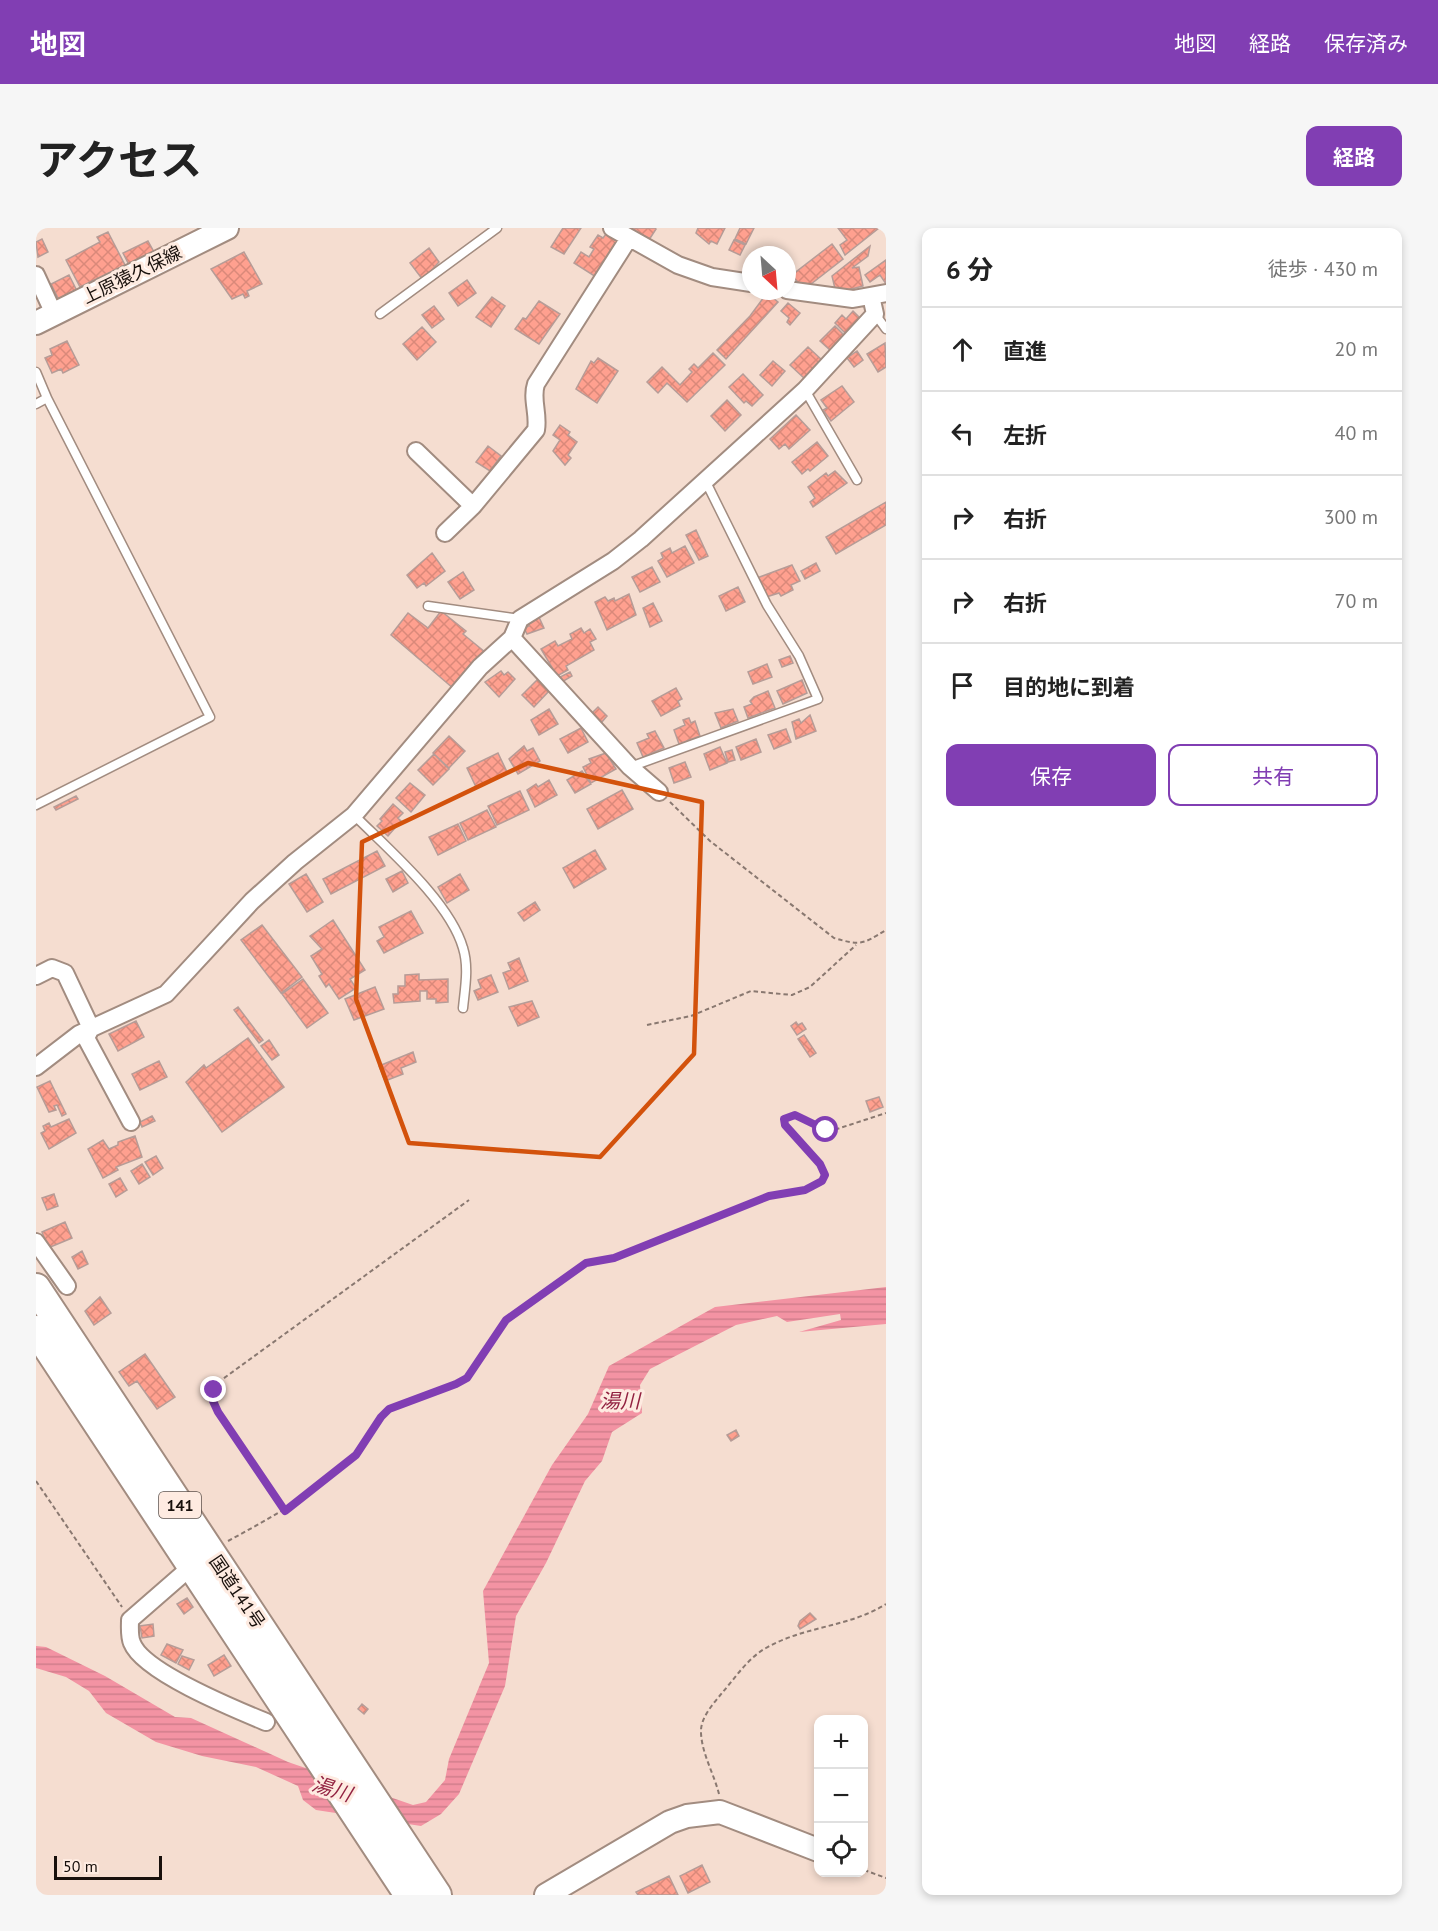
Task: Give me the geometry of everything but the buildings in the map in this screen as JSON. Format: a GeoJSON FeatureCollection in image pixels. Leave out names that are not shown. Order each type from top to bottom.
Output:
{"type":"FeatureCollection","features":[{"type":"Feature","properties":{"kind":"highway","name":"国道141号"},"geometry":{"type":"LineString","coordinates":[[36,1288],[201,1558],[314,1729],[409,1880],[437,1895]]}},
{"type":"Feature","properties":{"kind":"highway","name":"国道141号"},"geometry":{"type":"LineString","coordinates":[[36,1330],[201,1558]]}},
{"type":"Feature","properties":{"kind":"street","name":"上原猿久保線"},"geometry":{"type":"LineString","coordinates":[[45,318],[227,228]]}},
{"type":"Feature","properties":{"kind":"street"},"geometry":{"type":"LineString","coordinates":[[612,228],[678,265],[712,277],[742,282]]}},
{"type":"Feature","properties":{"kind":"street"},"geometry":{"type":"LineString","coordinates":[[445,533],[473,506],[536,429],[538,419],[533,392],[536,384],[629,238]]}},
{"type":"Feature","properties":{"kind":"street"},"geometry":{"type":"LineString","coordinates":[[36,275],[45,318]]}},
{"type":"Feature","properties":{"kind":"street"},"geometry":{"type":"LineString","coordinates":[[36,1067],[91,1028],[166,994],[252,901],[295,862],[354,815],[480,667],[512,638],[520,619],[622,553],[805,390],[875,314],[879,294],[835,298],[796,292]]}},
{"type":"Feature","properties":{"kind":"street"},"geometry":{"type":"LineString","coordinates":[[416,451],[473,506]]}},
{"type":"Feature","properties":{"kind":"street"},"geometry":{"type":"LineString","coordinates":[[512,638],[630,767],[659,792]]}},
{"type":"Feature","properties":{"kind":"street"},"geometry":{"type":"LineString","coordinates":[[36,976],[52,968],[65,973],[91,1028],[87,1038],[131,1122]]}},
{"type":"Feature","properties":{"kind":"street"},"geometry":{"type":"LineString","coordinates":[[36,1242],[67,1286]]}},
{"type":"Feature","properties":{"kind":"street"},"geometry":{"type":"LineString","coordinates":[[201,1558],[130,1620],[132,1643],[148,1661],[204,1696],[266,1722]]}},
{"type":"Feature","properties":{"kind":"street"},"geometry":{"type":"LineString","coordinates":[[546,1895],[670,1822],[687,1816],[720,1812],[814,1848]]}},
{"type":"Feature","properties":{"kind":"lane"},"geometry":{"type":"LineString","coordinates":[[380,314],[496,228]]}},
{"type":"Feature","properties":{"kind":"lane"},"geometry":{"type":"LineString","coordinates":[[875,314],[886,328]]}},
{"type":"Feature","properties":{"kind":"lane"},"geometry":{"type":"LineString","coordinates":[[36,372],[46,398],[210,717],[36,805]]}},
{"type":"Feature","properties":{"kind":"lane"},"geometry":{"type":"LineString","coordinates":[[805,390],[857,480]]}},
{"type":"Feature","properties":{"kind":"lane"},"geometry":{"type":"LineString","coordinates":[[36,404],[46,398]]}},
{"type":"Feature","properties":{"kind":"lane"},"geometry":{"type":"LineString","coordinates":[[630,767],[818,699],[799,656],[767,605],[705,480]]}},
{"type":"Feature","properties":{"kind":"lane"},"geometry":{"type":"LineString","coordinates":[[428,606],[520,619]]}},
{"type":"Feature","properties":{"kind":"lane"},"geometry":{"type":"LineString","coordinates":[[354,815],[426,889],[456,930],[467,968],[464,1008]]}},
{"type":"Feature","properties":{"kind":"path"},"geometry":{"type":"LineString","coordinates":[[659,792],[710,841],[796,911],[834,938],[856,945],[864,944],[886,930]]}},
{"type":"Feature","properties":{"kind":"path"},"geometry":{"type":"LineString","coordinates":[[647,1025],[691,1016],[751,991],[792,995],[810,987],[856,945]]}},
{"type":"Feature","properties":{"kind":"path"},"geometry":{"type":"LineString","coordinates":[[201,1558],[285,1511],[356,1455],[381,1417],[389,1409],[467,1378],[506,1320],[573,1270],[586,1263],[614,1258],[769,1196],[805,1190],[822,1181],[825,1175],[820,1164],[785,1125],[784,1119],[795,1115],[826,1130],[834,1130],[886,1113]]}},
{"type":"Feature","properties":{"kind":"path"},"geometry":{"type":"LineString","coordinates":[[285,1511],[218,1412],[213,1401],[214,1390],[220,1381],[469,1200]]}},
{"type":"Feature","properties":{"kind":"path"},"geometry":{"type":"LineString","coordinates":[[36,1481],[130,1620]]}},
{"type":"Feature","properties":{"kind":"path"},"geometry":{"type":"LineString","coordinates":[[720,1812],[718,1790],[701,1733],[702,1723],[715,1701],[750,1661],[766,1648],[795,1634],[867,1616],[886,1604]]}},
{"type":"Feature","properties":{"kind":"path"},"geometry":{"type":"LineString","coordinates":[[868,1871],[886,1878]]}},
{"type":"Feature","properties":{"kind":"highlighted area"},"geometry":{"type":"Polygon","coordinates":[[[528,763],[702,802],[694,1054],[600,1157],[409,1143],[356,999],[362,842],[528,763]]]}},
{"type":"Feature","properties":{"kind":"water","name":"湯川"},"geometry":{"type":"Polygon","coordinates":[[[886,1287],[886,1324],[799,1332],[841,1320],[840,1314],[787,1322],[777,1316],[736,1325],[650,1369],[640,1385],[642,1413],[612,1432],[602,1461],[585,1481],[546,1563],[516,1616],[505,1686],[459,1794],[441,1814],[421,1826],[316,1810],[303,1800],[298,1786],[256,1767],[202,1756],[156,1742],[106,1713],[89,1691],[66,1677],[36,1668],[36,1646],[46,1647],[105,1676],[175,1717],[191,1718],[288,1762],[413,1805],[426,1802],[445,1780],[449,1759],[489,1663],[483,1591],[552,1465],[588,1414],[609,1366],[715,1307],[886,1287]]]}},
{"type":"Feature","properties":{"kind":"route"},"geometry":{"type":"LineString","coordinates":[[214,1390],[213,1401],[218,1412],[285,1511],[356,1455],[381,1417],[389,1409],[432,1394],[467,1378],[506,1320],[573,1270],[594,1260],[603,1261],[614,1258],[738,1207],[769,1196],[793,1194],[822,1181],[825,1175],[820,1164],[785,1125],[784,1119],[795,1115],[804,1117],[812,1124],[826,1130]]}}]}
